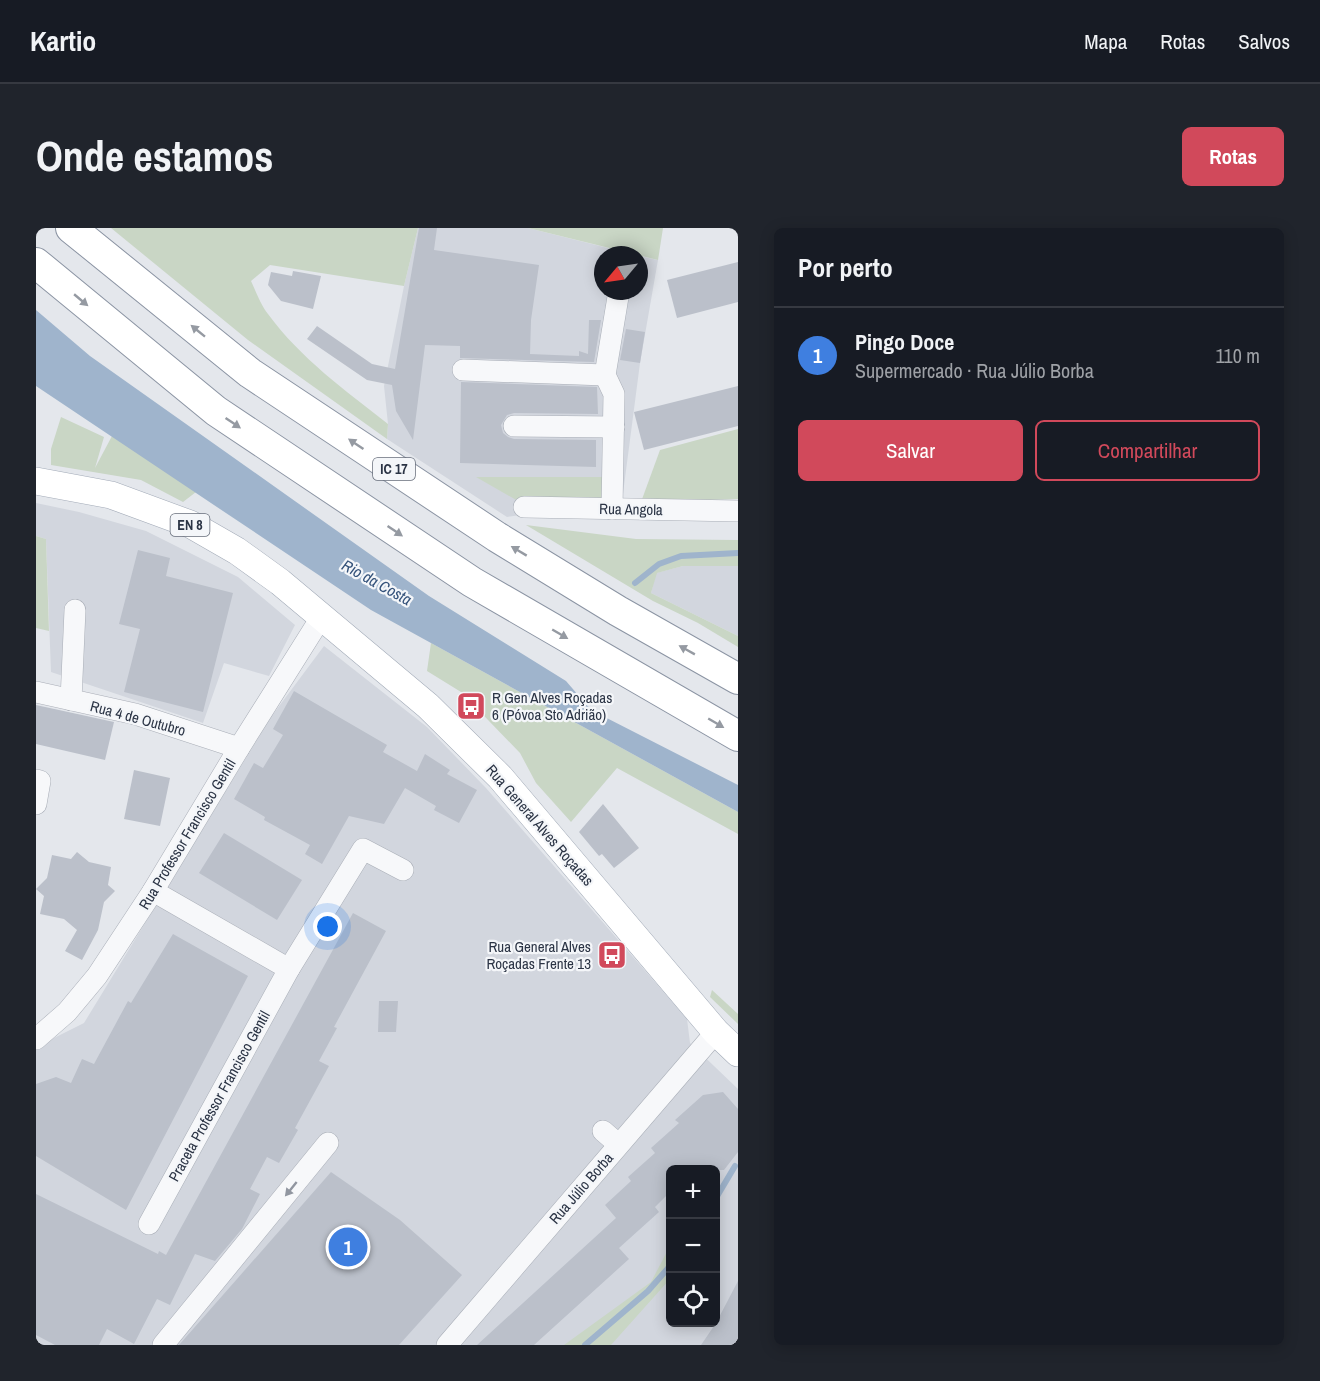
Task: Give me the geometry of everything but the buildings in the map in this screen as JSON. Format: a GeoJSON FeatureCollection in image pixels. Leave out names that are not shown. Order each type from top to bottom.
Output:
{"type":"FeatureCollection","features":[{"type":"Feature","properties":{"kind":"highway","name":"IC 17"},"geometry":{"type":"LineString","coordinates":[[71,228],[260,380],[496,537],[618,611],[738,679]]}},
{"type":"Feature","properties":{"kind":"highway"},"geometry":{"type":"LineString","coordinates":[[36,263],[216,411],[472,582],[738,736]]}},
{"type":"Feature","properties":{"kind":"main road","name":"EN 8"},"geometry":{"type":"LineString","coordinates":[[36,481],[111,495],[190,524],[237,551],[322,616]]}},
{"type":"Feature","properties":{"kind":"main road","name":"Rua General Alves Roçadas"},"geometry":{"type":"LineString","coordinates":[[322,616],[428,706],[500,777],[716,1032],[738,1053]]}},
{"type":"Feature","properties":{"kind":"street"},"geometry":{"type":"LineString","coordinates":[[612,509],[614,394],[605,375],[618,300]]}},
{"type":"Feature","properties":{"kind":"street"},"geometry":{"type":"LineString","coordinates":[[463,370],[605,375]]}},
{"type":"Feature","properties":{"kind":"street"},"geometry":{"type":"LineString","coordinates":[[514,426],[614,427]]}},
{"type":"Feature","properties":{"kind":"street","name":"Rua Angola"},"geometry":{"type":"LineString","coordinates":[[524,507],[738,511]]}},
{"type":"Feature","properties":{"kind":"street"},"geometry":{"type":"LineString","coordinates":[[70,700],[75,610]]}},
{"type":"Feature","properties":{"kind":"street","name":"Rua Professor Francisco Gentil"},"geometry":{"type":"LineString","coordinates":[[36,1039],[67,1012],[97,976],[153,891],[322,616]]}},
{"type":"Feature","properties":{"kind":"street","name":"Rua 4 de Outubro"},"geometry":{"type":"LineString","coordinates":[[36,692],[135,714],[239,748]]}},
{"type":"Feature","properties":{"kind":"street"},"geometry":{"type":"LineString","coordinates":[[36,780],[40,781],[36,804]]}},
{"type":"Feature","properties":{"kind":"street","name":"Praceta Professor Francisco Gentil"},"geometry":{"type":"LineString","coordinates":[[149,1224],[289,969],[363,849],[403,870]]}},
{"type":"Feature","properties":{"kind":"street"},"geometry":{"type":"LineString","coordinates":[[153,891],[289,969]]}},
{"type":"Feature","properties":{"kind":"street","name":"Rua Júlio Borba"},"geometry":{"type":"LineString","coordinates":[[447,1345],[611,1138],[716,1032]]}},
{"type":"Feature","properties":{"kind":"street"},"geometry":{"type":"LineString","coordinates":[[163,1345],[328,1143]]}},
{"type":"Feature","properties":{"kind":"shaded area"},"geometry":{"type":"Polygon","coordinates":[[[418,228],[528,228],[600,246],[594,246],[594,300],[648,300],[648,258],[658,260],[640,363],[622,501],[507,517],[387,439],[388,424],[384,386],[418,228]]]}},
{"type":"Feature","properties":{"kind":"shaded area"},"geometry":{"type":"Polygon","coordinates":[[[36,503],[79,512],[146,531],[238,577],[295,625],[269,676],[224,663],[203,723],[51,672],[46,539],[36,536],[36,503]]]}},
{"type":"Feature","properties":{"kind":"shaded area"},"geometry":{"type":"Polygon","coordinates":[[[683,566],[738,566],[738,636],[651,593],[656,573],[683,566]]]}},
{"type":"Feature","properties":{"kind":"shaded area"},"geometry":{"type":"Polygon","coordinates":[[[324,646],[427,727],[486,788],[687,1019],[690,1043],[738,1089],[738,1345],[36,1345],[36,1047],[84,1023],[271,717],[324,646]]]}},
{"type":"Feature","properties":{"kind":"green space"},"geometry":{"type":"Polygon","coordinates":[[[111,228],[418,228],[404,286],[270,265],[251,281],[265,310],[294,345],[324,373],[388,424],[387,439],[248,340],[111,228]]]}},
{"type":"Feature","properties":{"kind":"green space"},"geometry":{"type":"Polygon","coordinates":[[[528,228],[663,228],[658,260],[648,258],[648,246],[601,246],[528,228]]]}},
{"type":"Feature","properties":{"kind":"green space"},"geometry":{"type":"Polygon","coordinates":[[[61,417],[104,437],[95,468],[112,436],[196,492],[183,502],[141,480],[51,465],[51,449],[61,417]]]}},
{"type":"Feature","properties":{"kind":"green space"},"geometry":{"type":"Polygon","coordinates":[[[738,429],[738,499],[641,502],[660,450],[738,429]]]}},
{"type":"Feature","properties":{"kind":"green space"},"geometry":{"type":"Polygon","coordinates":[[[476,477],[608,477],[606,499],[518,501],[476,477]]]}},
{"type":"Feature","properties":{"kind":"green space"},"geometry":{"type":"Polygon","coordinates":[[[526,525],[636,539],[738,540],[738,566],[683,566],[657,573],[651,593],[738,636],[738,647],[698,623],[653,601],[526,525]]]}},
{"type":"Feature","properties":{"kind":"green space"},"geometry":{"type":"Polygon","coordinates":[[[36,536],[46,539],[49,631],[36,628],[36,536]]]}},
{"type":"Feature","properties":{"kind":"green space"},"geometry":{"type":"Polygon","coordinates":[[[431,643],[738,812],[738,834],[617,768],[571,822],[536,783],[520,753],[461,692],[427,671],[431,643]]]}},
{"type":"Feature","properties":{"kind":"green space"},"geometry":{"type":"Polygon","coordinates":[[[712,990],[738,1014],[738,1024],[710,997],[712,990]]]}},
{"type":"Feature","properties":{"kind":"green space"},"geometry":{"type":"Polygon","coordinates":[[[666,1254],[666,1283],[611,1345],[564,1345],[651,1282],[666,1254]]]}},
{"type":"Feature","properties":{"kind":"water","name":"Rio da Costa"},"geometry":{"type":"Polygon","coordinates":[[[36,310],[90,356],[429,596],[566,681],[591,710],[738,785],[738,812],[371,610],[36,386],[36,310]]]}},
{"type":"Feature","properties":{"kind":"waterway"},"geometry":{"type":"LineString","coordinates":[[635,583],[659,564],[681,556],[738,553]]}},
{"type":"Feature","properties":{"kind":"waterway"},"geometry":{"type":"LineString","coordinates":[[720,1191],[735,1166]]}},
{"type":"Feature","properties":{"kind":"waterway"},"geometry":{"type":"LineString","coordinates":[[585,1345],[648,1291],[666,1271]]}},
{"type":"Feature","properties":{"kind":"place","name":"R Gen Alves Roçadas 6 (Póvoa Sto Adrião)"},"geometry":{"type":"Point","coordinates":[471,706]}},
{"type":"Feature","properties":{"kind":"place","name":"Rua General Alves Roçadas Frente 13"},"geometry":{"type":"Point","coordinates":[612,955]}},
{"type":"Feature","properties":{"kind":"place","name":"Pingo Doce"},"geometry":{"type":"Point","coordinates":[348,1247]}}]}
